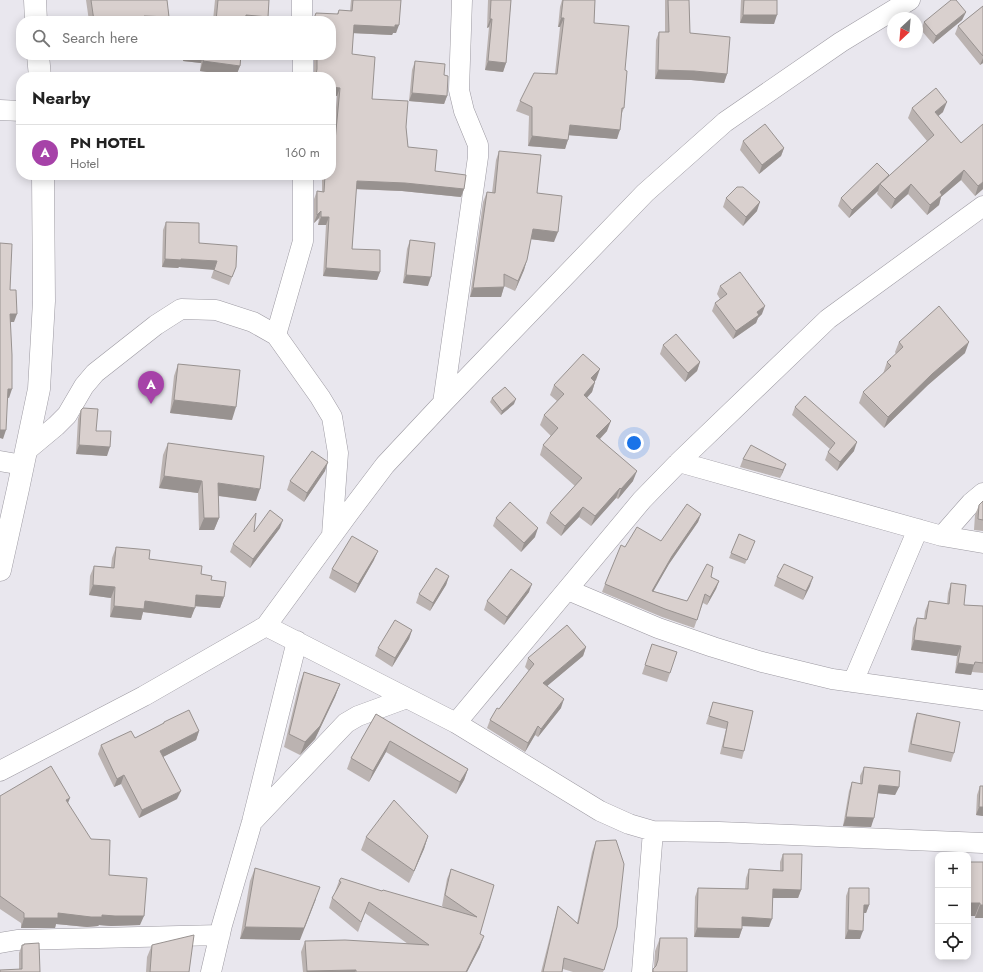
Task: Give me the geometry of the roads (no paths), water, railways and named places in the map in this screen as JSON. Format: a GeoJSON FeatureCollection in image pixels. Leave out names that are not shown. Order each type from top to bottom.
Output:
{"type":"FeatureCollection","features":[{"type":"Feature","properties":{"kind":"street"},"geometry":{"type":"LineString","coordinates":[[34,0],[36,16]]}},
{"type":"Feature","properties":{"kind":"street"},"geometry":{"type":"LineString","coordinates":[[302,0],[302,16]]}},
{"type":"Feature","properties":{"kind":"street"},"geometry":{"type":"LineString","coordinates":[[443,403],[478,158],[478,145],[464,110],[459,90],[462,0]]}},
{"type":"Feature","properties":{"kind":"street"},"geometry":{"type":"LineString","coordinates":[[0,771],[144,696],[266,626],[332,535],[385,466],[443,403],[645,193],[725,122],[841,42],[910,0]]}},
{"type":"Feature","properties":{"kind":"street"},"geometry":{"type":"LineString","coordinates":[[38,60],[40,72]]}},
{"type":"Feature","properties":{"kind":"street"},"geometry":{"type":"LineString","coordinates":[[302,60],[303,72]]}},
{"type":"Feature","properties":{"kind":"street"},"geometry":{"type":"LineString","coordinates":[[0,110],[16,111]]}},
{"type":"Feature","properties":{"kind":"street"},"geometry":{"type":"LineString","coordinates":[[0,570],[39,389],[44,301],[43,180]]}},
{"type":"Feature","properties":{"kind":"street"},"geometry":{"type":"LineString","coordinates":[[276,335],[303,241],[303,180]]}},
{"type":"Feature","properties":{"kind":"street"},"geometry":{"type":"LineString","coordinates":[[456,723],[642,500],[679,462],[828,319],[983,206]]}},
{"type":"Feature","properties":{"kind":"street"},"geometry":{"type":"LineString","coordinates":[[0,461],[25,458],[67,415],[84,386],[95,373],[156,325],[181,309],[216,310],[253,322],[276,335],[320,397],[332,417],[338,453],[332,535]]}},
{"type":"Feature","properties":{"kind":"street"},"geometry":{"type":"LineString","coordinates":[[679,462],[942,536],[983,543]]}},
{"type":"Feature","properties":{"kind":"street"},"geometry":{"type":"LineString","coordinates":[[942,536],[971,503],[983,493]]}},
{"type":"Feature","properties":{"kind":"street"},"geometry":{"type":"LineString","coordinates":[[853,682],[918,529]]}},
{"type":"Feature","properties":{"kind":"street"},"geometry":{"type":"LineString","coordinates":[[568,590],[658,628],[762,662],[832,679],[983,700]]}},
{"type":"Feature","properties":{"kind":"street"},"geometry":{"type":"LineString","coordinates":[[266,626],[456,723],[600,811],[629,824],[653,831],[719,832],[983,843]]}},
{"type":"Feature","properties":{"kind":"street"},"geometry":{"type":"LineString","coordinates":[[211,972],[252,822],[297,641]]}},
{"type":"Feature","properties":{"kind":"street"},"geometry":{"type":"LineString","coordinates":[[252,822],[346,723],[358,716],[408,698]]}},
{"type":"Feature","properties":{"kind":"street"},"geometry":{"type":"LineString","coordinates":[[642,972],[653,831]]}},
{"type":"Feature","properties":{"kind":"street"},"geometry":{"type":"LineString","coordinates":[[0,942],[17,940],[220,935]]}},
{"type":"Feature","properties":{"kind":"place","name":"PN HOTEL"},"geometry":{"type":"Point","coordinates":[151,404]}}]}
